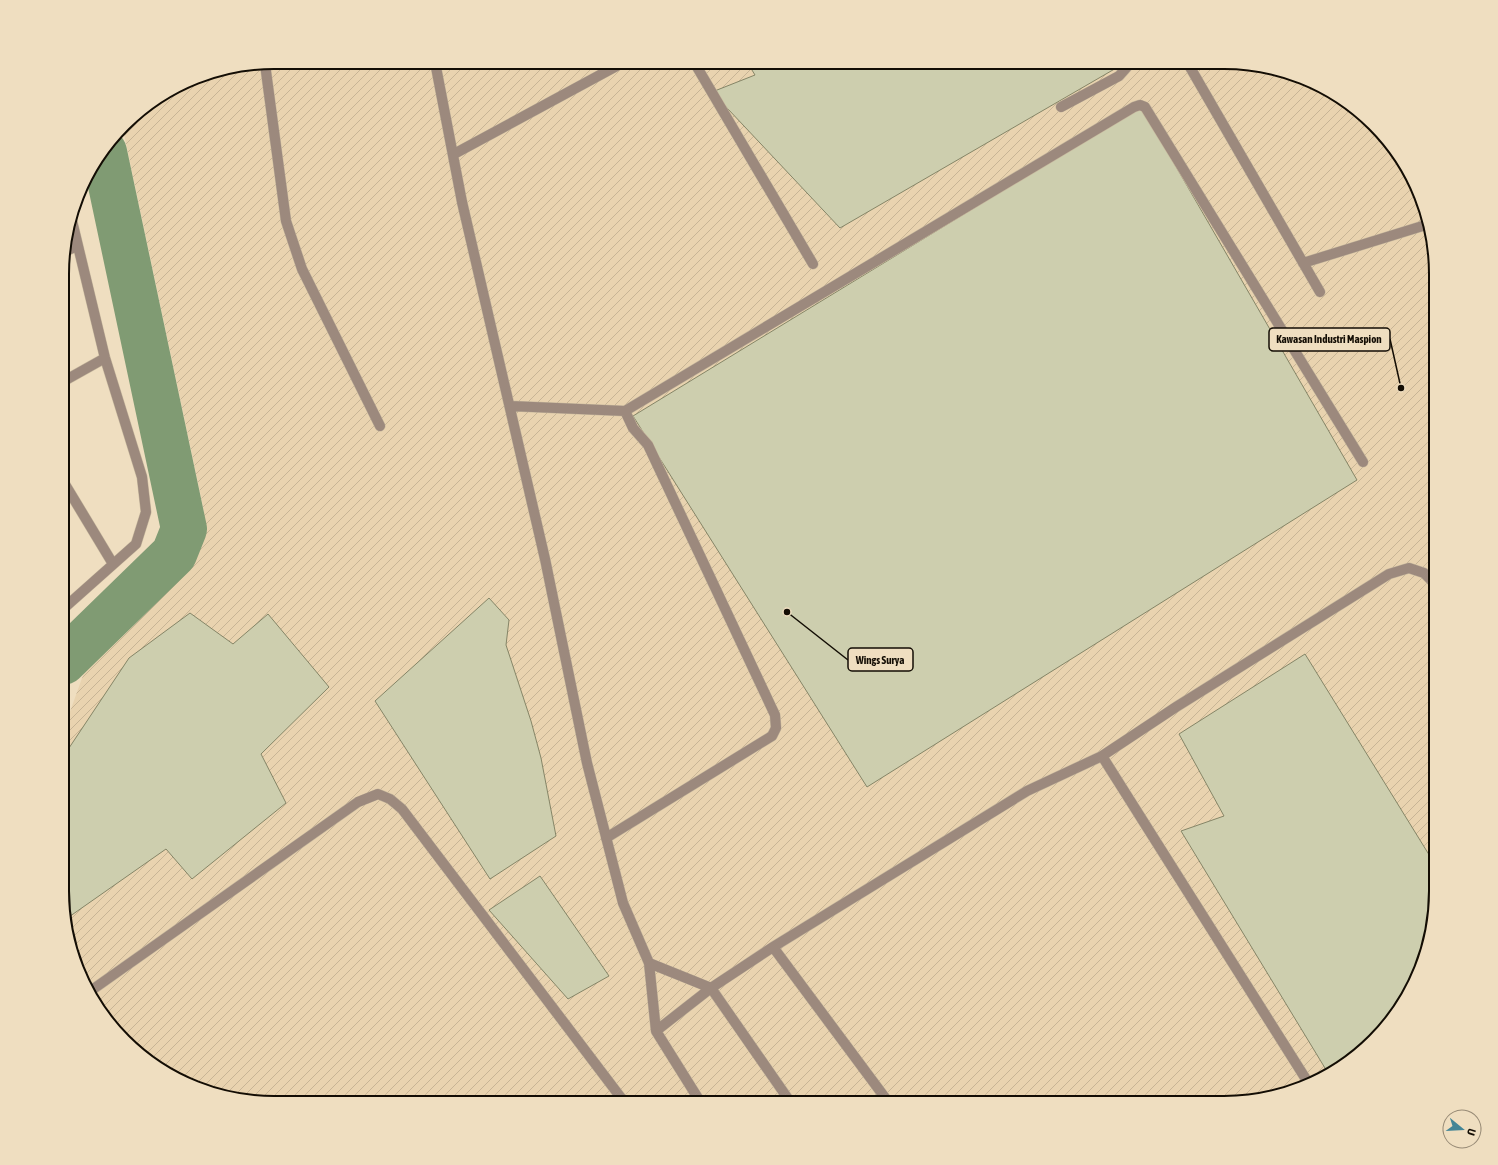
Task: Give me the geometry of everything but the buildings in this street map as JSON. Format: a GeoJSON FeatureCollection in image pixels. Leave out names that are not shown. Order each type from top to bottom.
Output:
{"type":"FeatureCollection","features":[{"type":"Feature","properties":{"kind":"street"},"geometry":{"type":"LineString","coordinates":[[266,69],[286,221],[302,269],[380,426]]}},
{"type":"Feature","properties":{"kind":"street"},"geometry":{"type":"LineString","coordinates":[[436,69],[454,154],[462,202],[545,559],[587,763],[606,838],[623,903],[649,963],[656,1031],[697,1096]]}},
{"type":"Feature","properties":{"kind":"street"},"geometry":{"type":"LineString","coordinates":[[454,154],[611,69]]}},
{"type":"Feature","properties":{"kind":"street"},"geometry":{"type":"LineString","coordinates":[[698,69],[813,264]]}},
{"type":"Feature","properties":{"kind":"street"},"geometry":{"type":"LineString","coordinates":[[1061,107],[1119,76],[1125,69]]}},
{"type":"Feature","properties":{"kind":"street"},"geometry":{"type":"LineString","coordinates":[[1191,69],[1320,292]]}},
{"type":"Feature","properties":{"kind":"street"},"geometry":{"type":"LineString","coordinates":[[510,406],[625,411],[1134,107],[1140,105],[1145,107],[1363,462]]}},
{"type":"Feature","properties":{"kind":"street"},"geometry":{"type":"LineString","coordinates":[[1303,263],[1423,226]]}},
{"type":"Feature","properties":{"kind":"street"},"geometry":{"type":"LineString","coordinates":[[69,604],[136,544],[146,512],[142,477],[105,358],[74,231]]}},
{"type":"Feature","properties":{"kind":"street"},"geometry":{"type":"LineString","coordinates":[[71,249],[77,246]]}},
{"type":"Feature","properties":{"kind":"street"},"geometry":{"type":"LineString","coordinates":[[69,378],[105,358]]}},
{"type":"Feature","properties":{"kind":"street"},"geometry":{"type":"LineString","coordinates":[[606,838],[772,736],[776,728],[775,715],[648,445],[633,428],[625,411]]}},
{"type":"Feature","properties":{"kind":"street"},"geometry":{"type":"LineString","coordinates":[[69,491],[113,564]]}},
{"type":"Feature","properties":{"kind":"street"},"geometry":{"type":"LineString","coordinates":[[656,1031],[711,988],[773,947],[1026,791],[1102,756],[1176,707],[1389,574],[1409,568],[1424,573],[1429,578]]}},
{"type":"Feature","properties":{"kind":"street"},"geometry":{"type":"LineString","coordinates":[[1102,756],[1306,1079]]}},
{"type":"Feature","properties":{"kind":"street"},"geometry":{"type":"LineString","coordinates":[[95,989],[358,802],[378,794],[390,799],[402,809],[619,1096]]}},
{"type":"Feature","properties":{"kind":"street"},"geometry":{"type":"LineString","coordinates":[[773,947],[884,1096]]}},
{"type":"Feature","properties":{"kind":"street"},"geometry":{"type":"LineString","coordinates":[[649,963],[711,988],[786,1096]]}},
{"type":"Feature","properties":{"kind":"shaded area"},"geometry":{"type":"Polygon","coordinates":[[[261,69],[1237,69],[1264,73],[1290,80],[1314,90],[1349,111],[1369,129],[1387,149],[1408,184],[1418,208],[1425,234],[1429,261],[1429,904],[1425,931],[1418,957],[1408,981],[1387,1016],[1369,1036],[1349,1054],[1314,1075],[1290,1085],[1264,1092],[1237,1096],[261,1096],[234,1092],[208,1085],[184,1075],[149,1054],[129,1036],[111,1016],[90,981],[80,957],[73,931],[69,904],[69,714],[91,653],[187,571],[204,511],[124,134],[149,111],[184,90],[208,80],[234,73],[261,69]]]}},
{"type":"Feature","properties":{"kind":"waterway"},"geometry":{"type":"LineString","coordinates":[[69,656],[174,554],[184,529],[105,158]]}},
{"type":"Feature","properties":{"kind":"place","name":"Kawasan Industri Maspion"},"geometry":{"type":"Point","coordinates":[1401,388]}},
{"type":"Feature","properties":{"kind":"place","name":"Wings Surya"},"geometry":{"type":"Point","coordinates":[787,612]}}]}
